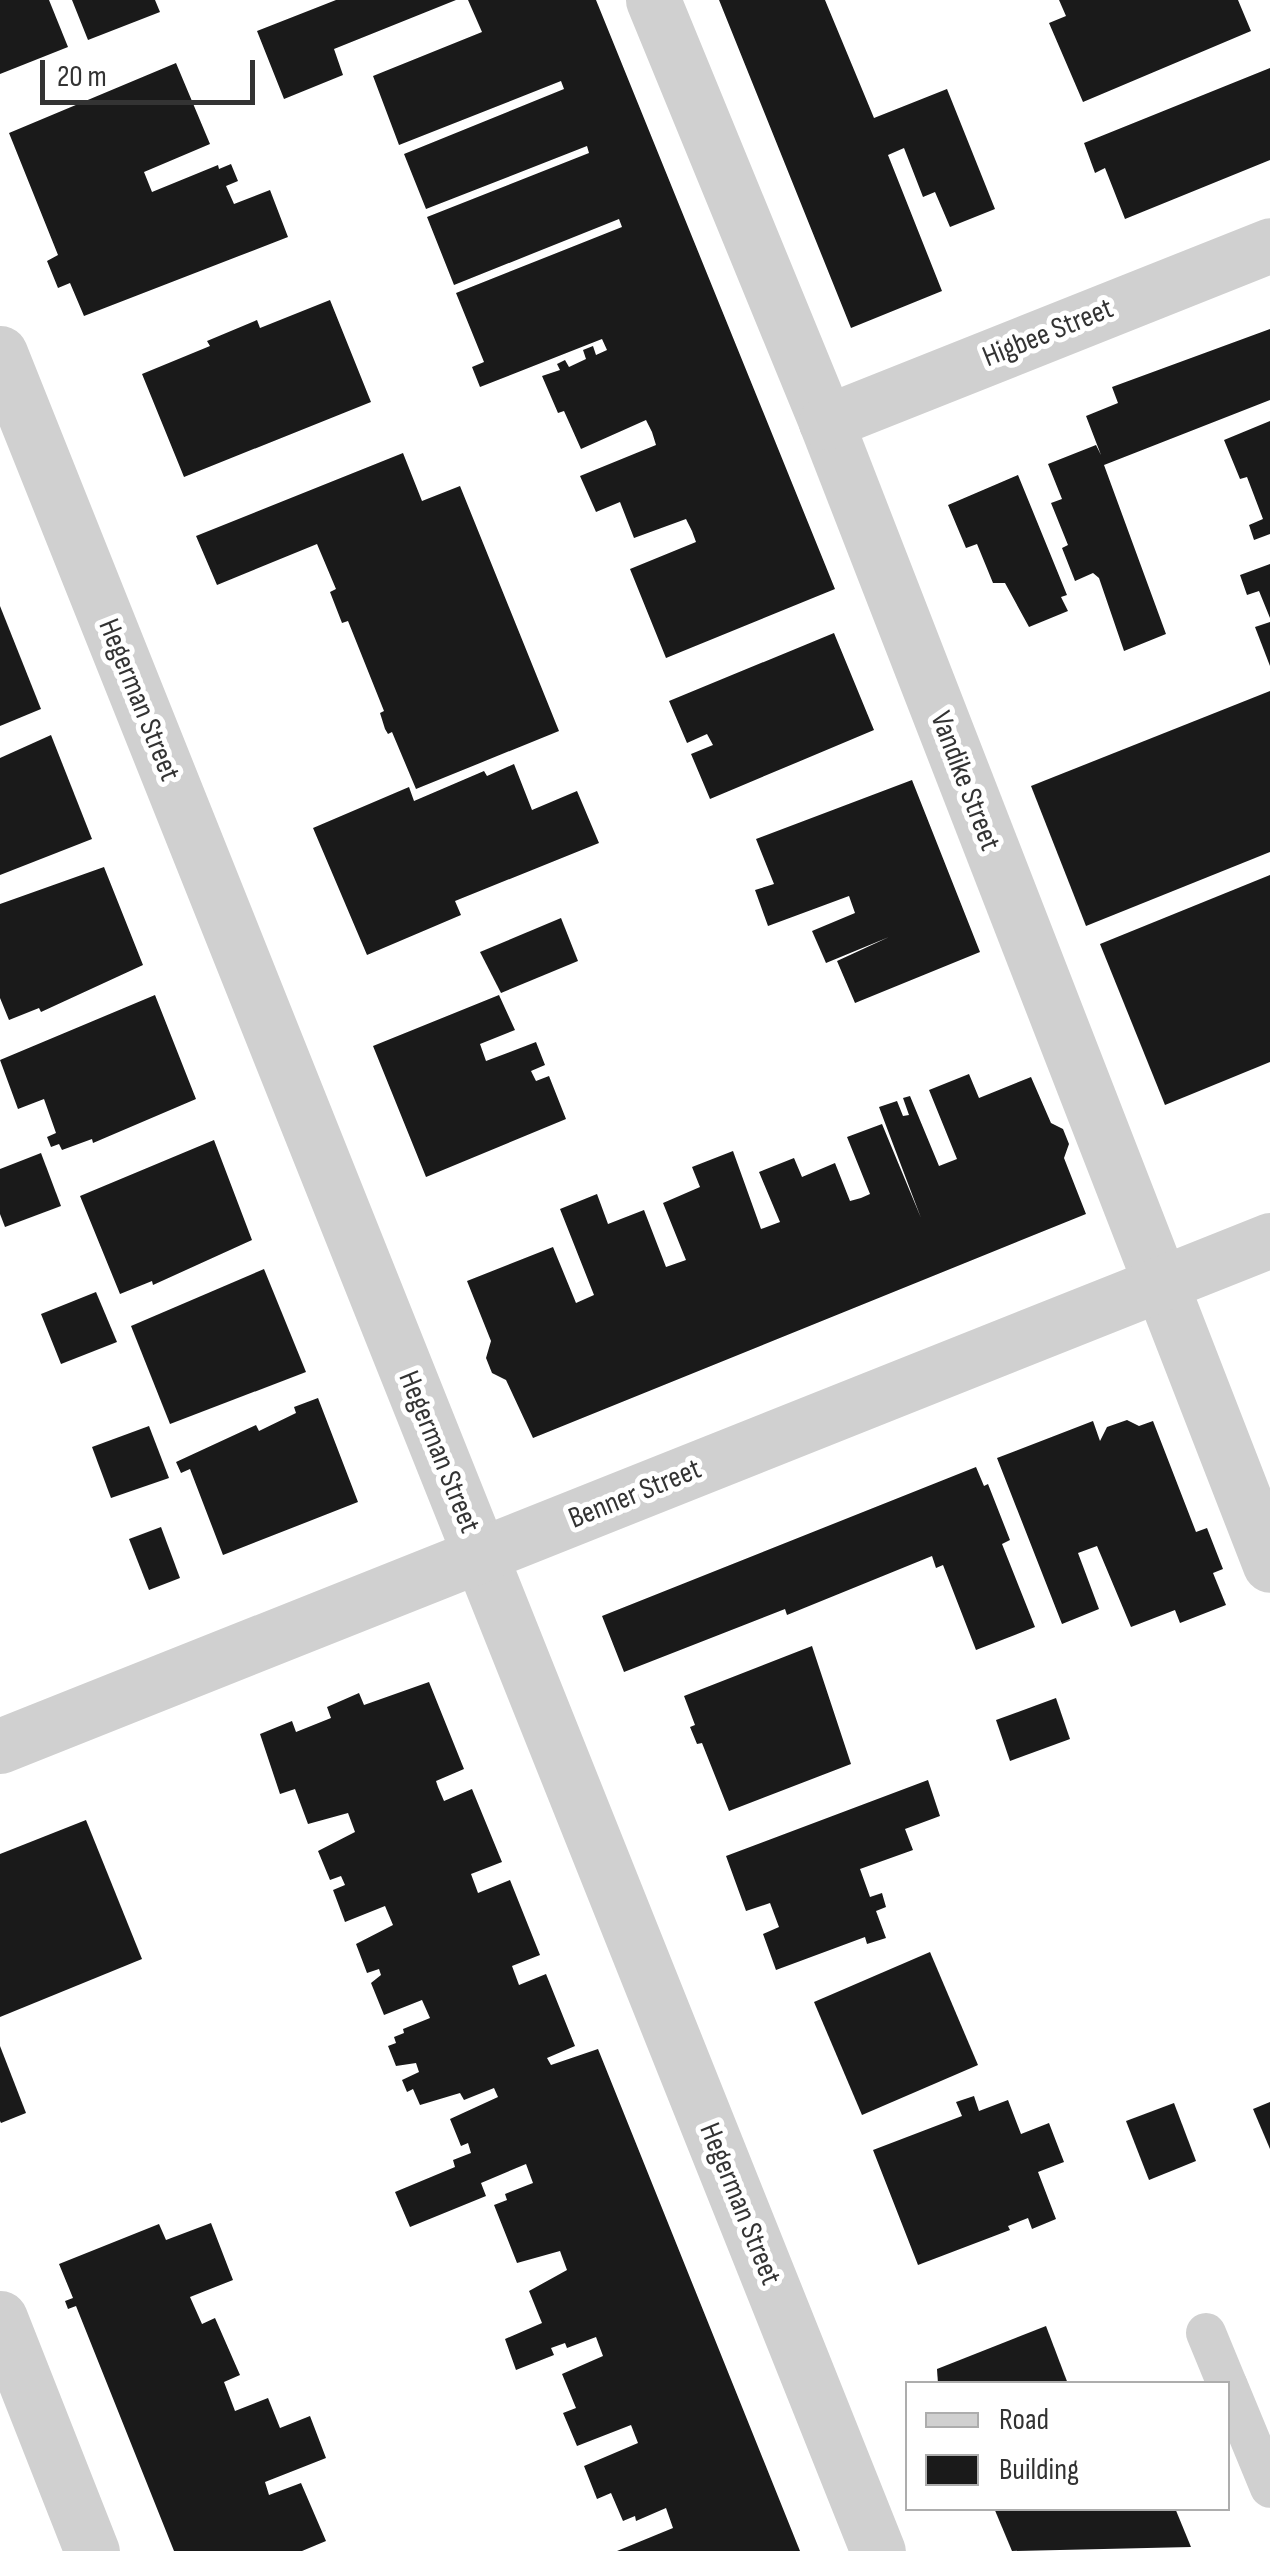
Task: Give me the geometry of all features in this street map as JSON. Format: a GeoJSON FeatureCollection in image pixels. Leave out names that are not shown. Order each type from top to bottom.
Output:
{"type":"FeatureCollection","features":[{"type":"Feature","properties":{"kind":"street","name":"Vandike Street"},"geometry":{"type":"LineString","coordinates":[[653,0],[826,422],[1270,1565]]}},
{"type":"Feature","properties":{"kind":"street","name":"Higbee Street"},"geometry":{"type":"LineString","coordinates":[[826,422],[1270,246]]}},
{"type":"Feature","properties":{"kind":"street","name":"Hegerman Street"},"geometry":{"type":"LineString","coordinates":[[0,353],[878,2551]]}},
{"type":"Feature","properties":{"kind":"street","name":"Benner Street"},"geometry":{"type":"LineString","coordinates":[[0,1746],[1270,1240]]}},
{"type":"Feature","properties":{"kind":"street"},"geometry":{"type":"LineString","coordinates":[[0,2318],[92,2551]]}},
{"type":"Feature","properties":{"kind":"lane"},"geometry":{"type":"LineString","coordinates":[[1206,2333],[1226,2381]]}},
{"type":"Feature","properties":{"kind":"lane"},"geometry":{"type":"LineString","coordinates":[[1230,2391],[1270,2488]]}},
{"type":"Feature","properties":{"kind":"building"},"geometry":{"type":"Polygon","coordinates":[[[0,0],[49,0],[68,47],[0,74],[0,0]]]}},
{"type":"Feature","properties":{"kind":"building"},"geometry":{"type":"Polygon","coordinates":[[[72,0],[155,0],[160,12],[88,40],[72,0]]]}},
{"type":"Feature","properties":{"kind":"building"},"geometry":{"type":"Polygon","coordinates":[[[336,0],[456,0],[334,49],[343,75],[284,99],[257,31],[336,0]]]}},
{"type":"Feature","properties":{"kind":"building"},"geometry":{"type":"Polygon","coordinates":[[[468,0],[596,0],[835,589],[666,658],[630,569],[696,542],[692,531],[686,519],[634,538],[620,502],[596,512],[580,476],[656,445],[652,432],[646,420],[581,449],[564,411],[558,413],[542,376],[560,370],[557,364],[565,360],[569,367],[586,359],[583,350],[593,346],[596,355],[607,350],[602,339],[480,387],[472,367],[484,362],[456,293],[622,227],[619,219],[454,285],[427,217],[589,153],[587,146],[426,209],[404,154],[564,89],[561,81],[399,145],[373,76],[482,32],[468,0]]]}},
{"type":"Feature","properties":{"kind":"building"},"geometry":{"type":"Polygon","coordinates":[[[719,0],[825,0],[874,118],[947,89],[995,209],[950,227],[935,192],[923,197],[904,148],[888,155],[942,291],[851,328],[719,0]]]}},
{"type":"Feature","properties":{"kind":"building"},"geometry":{"type":"Polygon","coordinates":[[[1059,0],[1238,0],[1251,31],[1083,102],[1049,23],[1066,16],[1059,0]]]}},
{"type":"Feature","properties":{"kind":"building"},"geometry":{"type":"Polygon","coordinates":[[[176,63],[210,144],[144,172],[152,192],[218,165],[219,169],[231,164],[238,181],[226,186],[234,204],[270,190],[288,237],[84,316],[70,283],[58,288],[47,261],[58,255],[9,133],[176,63]]]}},
{"type":"Feature","properties":{"kind":"building"},"geometry":{"type":"Polygon","coordinates":[[[1270,68],[1270,160],[1125,219],[1105,168],[1095,173],[1084,143],[1270,68]]]}},
{"type":"Feature","properties":{"kind":"building"},"geometry":{"type":"Polygon","coordinates":[[[330,300],[371,402],[184,477],[142,374],[210,346],[207,341],[257,320],[260,328],[330,300]]]}},
{"type":"Feature","properties":{"kind":"building"},"geometry":{"type":"Polygon","coordinates":[[[1270,329],[1270,400],[1104,465],[1166,634],[1124,651],[1099,578],[1093,573],[1075,581],[1062,548],[1068,545],[1051,503],[1062,499],[1048,464],[1096,445],[1101,455],[1086,416],[1118,403],[1112,387],[1270,329]]]}},
{"type":"Feature","properties":{"kind":"building"},"geometry":{"type":"Polygon","coordinates":[[[1270,421],[1270,534],[1254,540],[1249,525],[1263,519],[1247,477],[1240,479],[1224,440],[1270,421]]]}},
{"type":"Feature","properties":{"kind":"building"},"geometry":{"type":"Polygon","coordinates":[[[403,453],[422,501],[460,486],[559,731],[416,789],[392,732],[388,734],[385,729],[380,713],[384,711],[348,621],[342,623],[330,592],[336,589],[317,544],[217,585],[196,536],[403,453]]]}},
{"type":"Feature","properties":{"kind":"building"},"geometry":{"type":"Polygon","coordinates":[[[1018,475],[1067,595],[1061,597],[1068,611],[1029,627],[1005,583],[993,583],[977,544],[966,548],[948,505],[1018,475]]]}},
{"type":"Feature","properties":{"kind":"building"},"geometry":{"type":"Polygon","coordinates":[[[1270,564],[1270,618],[1259,591],[1247,595],[1240,575],[1270,564]]]}},
{"type":"Feature","properties":{"kind":"building"},"geometry":{"type":"Polygon","coordinates":[[[0,606],[41,709],[0,726],[0,606]]]}},
{"type":"Feature","properties":{"kind":"building"},"geometry":{"type":"Polygon","coordinates":[[[1270,622],[1270,666],[1255,627],[1270,622]]]}},
{"type":"Feature","properties":{"kind":"building"},"geometry":{"type":"Polygon","coordinates":[[[834,633],[874,730],[710,799],[691,754],[713,745],[707,734],[687,743],[669,701],[834,633]]]}},
{"type":"Feature","properties":{"kind":"building"},"geometry":{"type":"Polygon","coordinates":[[[1270,691],[1270,852],[1086,926],[1031,786],[1270,691]]]}},
{"type":"Feature","properties":{"kind":"building"},"geometry":{"type":"Polygon","coordinates":[[[51,735],[92,839],[0,875],[0,758],[51,735]]]}},
{"type":"Feature","properties":{"kind":"building"},"geometry":{"type":"Polygon","coordinates":[[[514,764],[532,810],[577,791],[599,843],[455,901],[461,915],[367,955],[313,828],[409,787],[414,801],[484,771],[487,776],[514,764]]]}},
{"type":"Feature","properties":{"kind":"building"},"geometry":{"type":"Polygon","coordinates":[[[912,780],[980,952],[855,1003],[837,961],[889,937],[826,963],[812,931],[855,913],[849,896],[768,926],[755,890],[774,884],[756,839],[912,780]]]}},
{"type":"Feature","properties":{"kind":"building"},"geometry":{"type":"Polygon","coordinates":[[[104,867],[143,965],[41,1012],[39,1008],[9,1020],[0,998],[0,904],[104,867]]]}},
{"type":"Feature","properties":{"kind":"building"},"geometry":{"type":"Polygon","coordinates":[[[1270,875],[1270,1062],[1165,1105],[1100,944],[1270,875]]]}},
{"type":"Feature","properties":{"kind":"building"},"geometry":{"type":"Polygon","coordinates":[[[561,918],[578,961],[501,993],[480,952],[561,918]]]}},
{"type":"Feature","properties":{"kind":"building"},"geometry":{"type":"Polygon","coordinates":[[[155,995],[196,1099],[93,1143],[92,1139],[62,1150],[59,1144],[51,1147],[47,1137],[56,1133],[44,1099],[18,1109],[0,1060],[155,995]]]}},
{"type":"Feature","properties":{"kind":"building"},"geometry":{"type":"Polygon","coordinates":[[[499,995],[515,1030],[480,1044],[486,1061],[536,1042],[545,1065],[531,1071],[536,1081],[549,1076],[566,1119],[426,1177],[373,1046],[499,995]]]}},
{"type":"Feature","properties":{"kind":"building"},"geometry":{"type":"Polygon","coordinates":[[[969,1074],[979,1098],[1031,1077],[1051,1123],[1063,1129],[1069,1144],[1064,1158],[1086,1214],[533,1438],[506,1380],[492,1373],[486,1358],[491,1341],[467,1281],[553,1247],[576,1303],[594,1295],[560,1209],[597,1194],[608,1224],[644,1210],[666,1267],[686,1260],[663,1203],[700,1187],[692,1167],[733,1151],[761,1229],[780,1222],[759,1172],[794,1158],[802,1177],[835,1163],[850,1201],[861,1198],[870,1194],[847,1137],[882,1124],[921,1218],[879,1107],[897,1101],[903,1116],[909,1115],[903,1098],[910,1096],[939,1166],[957,1159],[929,1090],[969,1074]]]}},
{"type":"Feature","properties":{"kind":"building"},"geometry":{"type":"Polygon","coordinates":[[[214,1140],[252,1240],[153,1285],[152,1281],[120,1294],[80,1196],[214,1140]]]}},
{"type":"Feature","properties":{"kind":"building"},"geometry":{"type":"Polygon","coordinates":[[[41,1153],[61,1206],[5,1227],[0,1214],[0,1169],[41,1153]]]}},
{"type":"Feature","properties":{"kind":"building"},"geometry":{"type":"Polygon","coordinates":[[[264,1269],[306,1372],[170,1424],[131,1326],[264,1269]]]}},
{"type":"Feature","properties":{"kind":"building"},"geometry":{"type":"Polygon","coordinates":[[[96,1292],[117,1342],[61,1364],[41,1314],[96,1292]]]}},
{"type":"Feature","properties":{"kind":"building"},"geometry":{"type":"Polygon","coordinates":[[[318,1398],[358,1502],[223,1555],[190,1469],[181,1473],[176,1462],[256,1425],[259,1431],[296,1413],[294,1407],[318,1398]]]}},
{"type":"Feature","properties":{"kind":"building"},"geometry":{"type":"Polygon","coordinates":[[[1127,1420],[1139,1426],[1153,1421],[1196,1532],[1207,1528],[1223,1569],[1213,1573],[1226,1605],[1180,1623],[1175,1610],[1131,1627],[1097,1546],[1078,1553],[1099,1609],[1062,1624],[997,1458],[1093,1421],[1100,1441],[1107,1427],[1127,1420]]]}},
{"type":"Feature","properties":{"kind":"building"},"geometry":{"type":"Polygon","coordinates":[[[149,1426],[169,1478],[111,1498],[92,1447],[149,1426]]]}},
{"type":"Feature","properties":{"kind":"building"},"geometry":{"type":"Polygon","coordinates":[[[976,1467],[984,1486],[988,1484],[1010,1540],[1002,1544],[1035,1627],[976,1650],[943,1565],[936,1568],[932,1556],[787,1615],[785,1609],[624,1672],[602,1616],[976,1467]]]}},
{"type":"Feature","properties":{"kind":"building"},"geometry":{"type":"Polygon","coordinates":[[[161,1527],[180,1578],[149,1590],[129,1539],[161,1527]]]}},
{"type":"Feature","properties":{"kind":"building"},"geometry":{"type":"Polygon","coordinates":[[[812,1646],[851,1764],[729,1811],[702,1743],[697,1744],[690,1727],[695,1725],[684,1696],[812,1646]]]}},
{"type":"Feature","properties":{"kind":"building"},"geometry":{"type":"Polygon","coordinates":[[[429,1682],[464,1769],[436,1781],[438,1787],[444,1801],[472,1789],[502,1862],[471,1874],[478,1893],[510,1880],[540,1955],[512,1966],[519,1985],[546,1974],[575,2046],[547,2058],[551,2065],[598,2049],[800,2551],[617,2551],[673,2528],[666,2508],[636,2521],[635,2516],[623,2521],[611,2493],[597,2499],[584,2466],[638,2443],[631,2425],[577,2446],[563,2413],[576,2408],[562,2374],[603,2356],[596,2337],[567,2348],[565,2343],[551,2348],[554,2355],[516,2370],[505,2339],[542,2323],[529,2291],[567,2270],[560,2251],[517,2263],[494,2205],[507,2200],[505,2194],[533,2183],[526,2164],[481,2183],[486,2196],[410,2227],[395,2192],[455,2167],[453,2160],[471,2153],[468,2143],[461,2146],[450,2119],[498,2097],[494,2088],[464,2100],[460,2093],[420,2105],[413,2089],[407,2092],[402,2080],[419,2072],[416,2063],[396,2066],[388,2046],[396,2043],[394,2037],[404,2033],[403,2029],[430,2018],[422,2000],[384,2015],[371,1983],[381,1975],[379,1969],[367,1973],[356,1944],[393,1925],[385,1906],[345,1922],[333,1890],[345,1885],[341,1876],[330,1880],[318,1851],[355,1832],[348,1813],[308,1824],[295,1789],[280,1794],[260,1734],[292,1721],[296,1732],[331,1718],[327,1707],[359,1693],[364,1705],[429,1682]]]}},
{"type":"Feature","properties":{"kind":"building"},"geometry":{"type":"Polygon","coordinates":[[[1056,1698],[1070,1739],[1010,1761],[996,1720],[1056,1698]]]}},
{"type":"Feature","properties":{"kind":"building"},"geometry":{"type":"Polygon","coordinates":[[[928,1780],[940,1816],[905,1829],[913,1850],[860,1869],[870,1897],[882,1893],[886,1907],[876,1911],[886,1938],[867,1944],[865,1937],[776,1970],[763,1934],[779,1927],[770,1903],[746,1911],[726,1856],[928,1780]]]}},
{"type":"Feature","properties":{"kind":"building"},"geometry":{"type":"Polygon","coordinates":[[[86,1820],[142,1959],[0,2017],[0,1854],[86,1820]]]}},
{"type":"Feature","properties":{"kind":"building"},"geometry":{"type":"Polygon","coordinates":[[[930,1952],[978,2065],[862,2115],[814,2002],[930,1952]]]}},
{"type":"Feature","properties":{"kind":"building"},"geometry":{"type":"Polygon","coordinates":[[[0,2046],[26,2113],[1,2123],[0,2121],[0,2046]]]}},
{"type":"Feature","properties":{"kind":"building"},"geometry":{"type":"Polygon","coordinates":[[[974,2096],[979,2111],[1008,2100],[1021,2134],[1049,2123],[1064,2162],[1038,2172],[1056,2219],[1032,2229],[1028,2218],[1008,2226],[1010,2230],[918,2265],[873,2150],[962,2116],[956,2102],[974,2096]]]}},
{"type":"Feature","properties":{"kind":"building"},"geometry":{"type":"Polygon","coordinates":[[[1270,2102],[1270,2149],[1253,2109],[1270,2102]]]}},
{"type":"Feature","properties":{"kind":"building"},"geometry":{"type":"Polygon","coordinates":[[[1174,2103],[1196,2161],[1149,2180],[1126,2121],[1174,2103]]]}},
{"type":"Feature","properties":{"kind":"building"},"geometry":{"type":"Polygon","coordinates":[[[211,2223],[233,2280],[190,2297],[202,2324],[215,2318],[240,2375],[224,2382],[235,2411],[268,2398],[280,2428],[310,2416],[326,2458],[265,2482],[269,2495],[301,2483],[326,2541],[302,2551],[174,2551],[76,2306],[68,2309],[65,2301],[73,2298],[59,2264],[159,2224],[166,2240],[211,2223]]]}},
{"type":"Feature","properties":{"kind":"building"},"geometry":{"type":"Polygon","coordinates":[[[1046,2326],[1067,2381],[938,2381],[937,2369],[1046,2326]]]}},
{"type":"Feature","properties":{"kind":"building"},"geometry":{"type":"Polygon","coordinates":[[[995,2511],[1176,2511],[1191,2547],[1012,2551],[995,2511]]]}}]}
